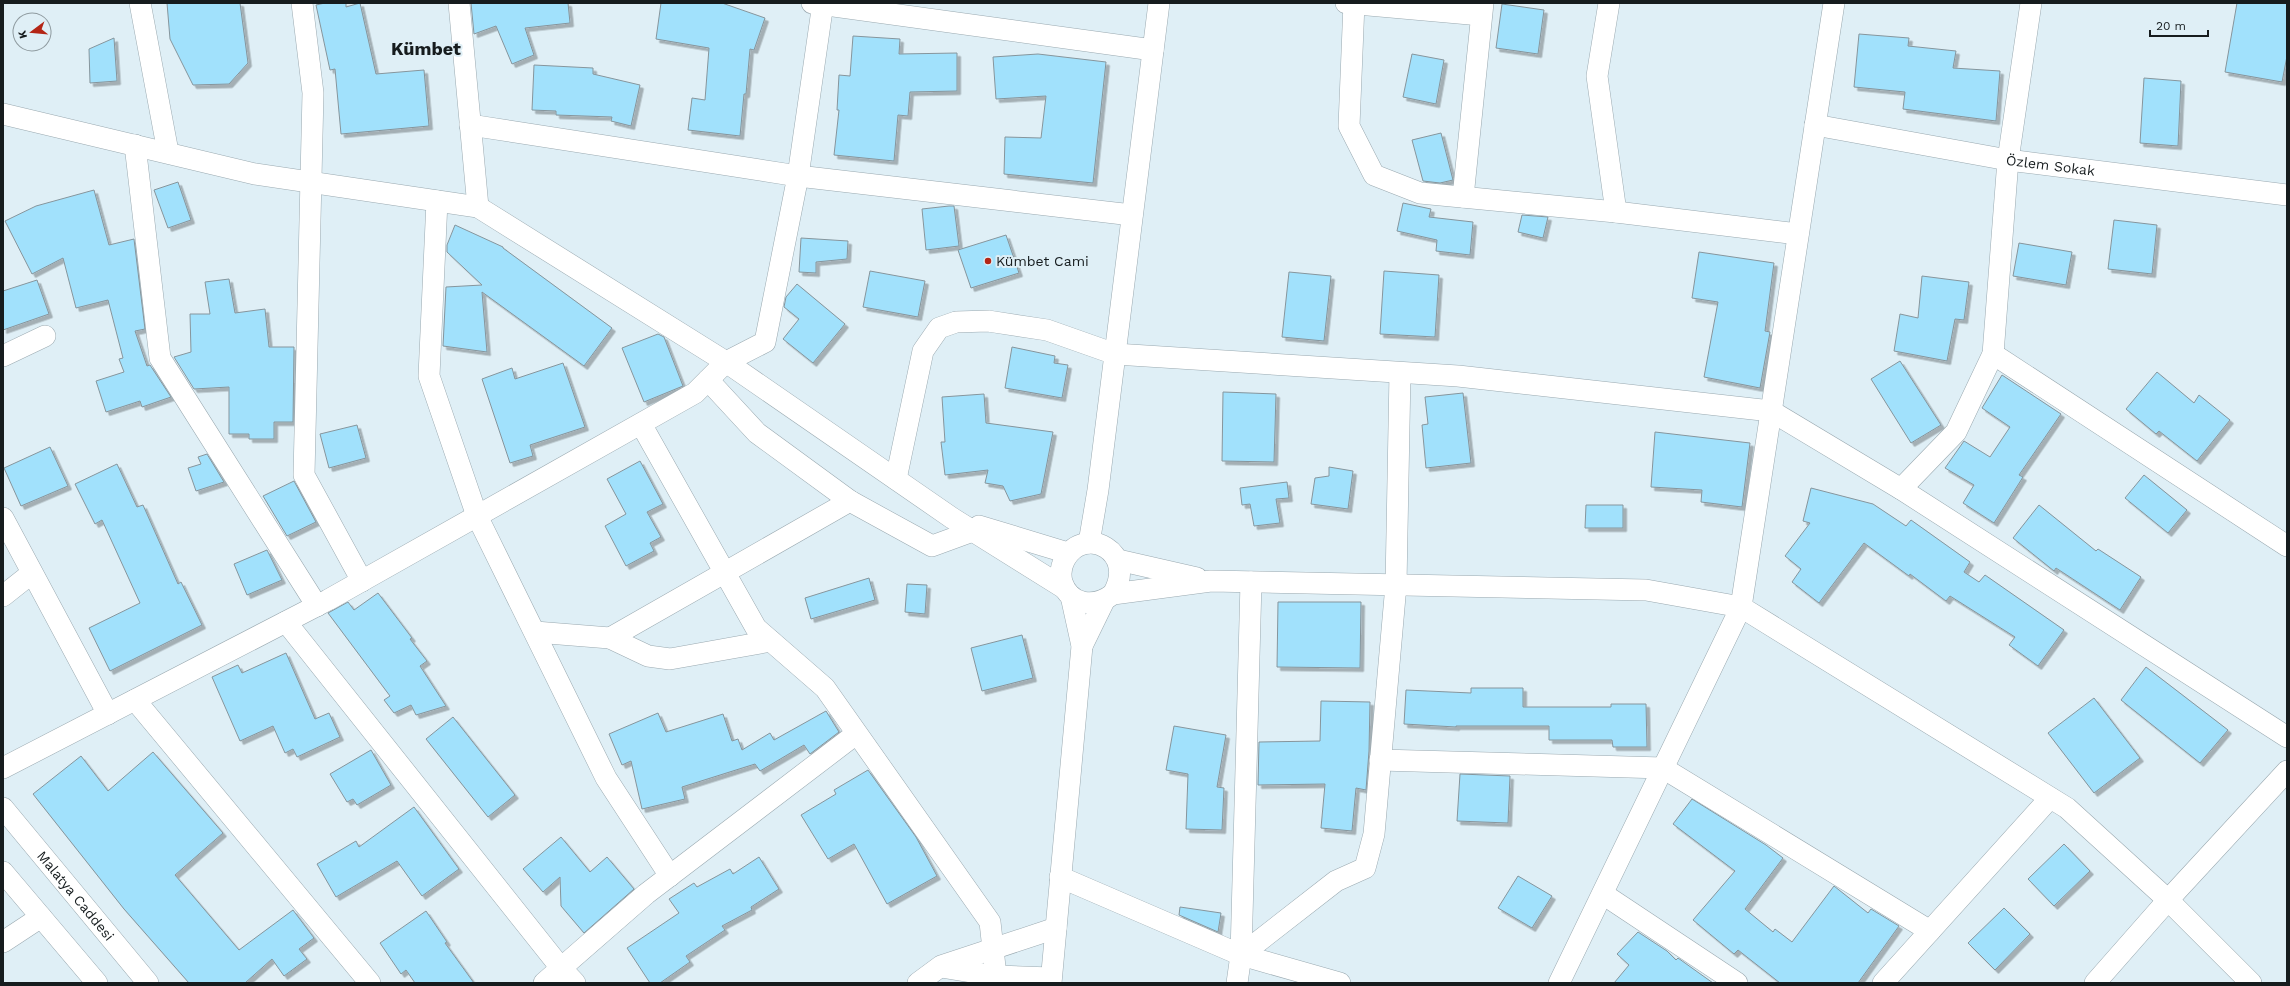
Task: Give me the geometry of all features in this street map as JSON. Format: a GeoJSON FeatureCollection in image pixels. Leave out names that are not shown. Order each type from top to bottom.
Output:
{"type":"FeatureCollection","features":[{"type":"Feature","properties":{"kind":"street"},"geometry":{"type":"LineString","coordinates":[[140,3],[168,152]]}},
{"type":"Feature","properties":{"kind":"street"},"geometry":{"type":"LineString","coordinates":[[302,3],[313,93],[304,475],[362,581]]}},
{"type":"Feature","properties":{"kind":"street"},"geometry":{"type":"LineString","coordinates":[[459,3],[478,207]]}},
{"type":"Feature","properties":{"kind":"street"},"geometry":{"type":"LineString","coordinates":[[1089,543],[1098,490],[1159,3]]}},
{"type":"Feature","properties":{"kind":"street"},"geometry":{"type":"LineString","coordinates":[[1609,3],[1597,76],[1616,212]]}},
{"type":"Feature","properties":{"kind":"street"},"geometry":{"type":"LineString","coordinates":[[1559,983],[1741,607],[1834,3]]}},
{"type":"Feature","properties":{"kind":"street"},"geometry":{"type":"LineString","coordinates":[[1901,490],[1956,432],[1993,354],[2008,160],[2031,3]]}},
{"type":"Feature","properties":{"kind":"street"},"geometry":{"type":"LineString","coordinates":[[3,768],[318,606],[695,393],[726,362],[765,342],[798,176],[819,4],[1153,50]]}},
{"type":"Feature","properties":{"kind":"street"},"geometry":{"type":"LineString","coordinates":[[1463,197],[1482,9],[1351,4],[1349,126],[1374,175],[1420,194],[1616,212],[1798,234]]}},
{"type":"Feature","properties":{"kind":"street"},"geometry":{"type":"LineString","coordinates":[[3,114],[168,152],[254,174],[478,207],[726,362],[952,518],[1081,602],[1092,604],[1109,597],[1211,581],[1646,590],[1741,607],[2067,808],[2168,900],[2252,983]]}},
{"type":"Feature","properties":{"kind":"street"},"geometry":{"type":"LineString","coordinates":[[470,125],[798,176],[1132,216]]}},
{"type":"Feature","properties":{"kind":"street","name":"Özlem Sokak"},"geometry":{"type":"LineString","coordinates":[[1815,125],[2008,160],[2287,195]]}},
{"type":"Feature","properties":{"kind":"street"},"geometry":{"type":"LineString","coordinates":[[135,145],[160,358],[318,606]]}},
{"type":"Feature","properties":{"kind":"street"},"geometry":{"type":"LineString","coordinates":[[437,201],[429,376],[478,516],[606,778],[670,876]]}},
{"type":"Feature","properties":{"kind":"street"},"geometry":{"type":"LineString","coordinates":[[896,479],[923,351],[939,328],[956,322],[988,321],[1047,330],[1115,354],[1458,376],[1771,411],[1901,490],[2287,737]]}},
{"type":"Feature","properties":{"kind":"street"},"geometry":{"type":"LineString","coordinates":[[3,356],[46,336]]}},
{"type":"Feature","properties":{"kind":"street"},"geometry":{"type":"LineString","coordinates":[[1993,354],[2287,546]]}},
{"type":"Feature","properties":{"kind":"street"},"geometry":{"type":"LineString","coordinates":[[1241,955],[1336,881],[1365,868],[1374,834],[1396,585],[1400,372]]}},
{"type":"Feature","properties":{"kind":"street"},"geometry":{"type":"LineString","coordinates":[[708,380],[757,433],[850,501],[932,546],[974,531]]}},
{"type":"Feature","properties":{"kind":"street"},"geometry":{"type":"LineString","coordinates":[[641,424],[756,628],[825,688],[990,922],[994,947],[996,976]]}},
{"type":"Feature","properties":{"kind":"street"},"geometry":{"type":"LineString","coordinates":[[1082,646],[1109,597],[1119,583],[1121,572],[1114,556],[1098,490]]}},
{"type":"Feature","properties":{"kind":"street"},"geometry":{"type":"LineString","coordinates":[[610,638],[850,501]]}},
{"type":"Feature","properties":{"kind":"street"},"geometry":{"type":"LineString","coordinates":[[3,518],[108,714]]}},
{"type":"Feature","properties":{"kind":"street"},"geometry":{"type":"LineString","coordinates":[[952,518],[1068,553]]}},
{"type":"Feature","properties":{"kind":"street"},"geometry":{"type":"LineString","coordinates":[[940,966],[996,976],[1051,980],[1082,646],[1067,592],[1060,576],[1062,564],[1068,553],[1077,546],[1089,543],[1101,545],[1114,556],[1211,581]]}},
{"type":"Feature","properties":{"kind":"street"},"geometry":{"type":"LineString","coordinates":[[3,596],[32,573]]}},
{"type":"Feature","properties":{"kind":"street"},"geometry":{"type":"LineString","coordinates":[[1237,983],[1241,955],[1251,582]]}},
{"type":"Feature","properties":{"kind":"street"},"geometry":{"type":"LineString","coordinates":[[286,622],[561,968],[575,983]]}},
{"type":"Feature","properties":{"kind":"street"},"geometry":{"type":"LineString","coordinates":[[535,632],[610,638],[648,656],[670,659],[771,641]]}},
{"type":"Feature","properties":{"kind":"street"},"geometry":{"type":"LineString","coordinates":[[135,700],[370,983]]}},
{"type":"Feature","properties":{"kind":"street"},"geometry":{"type":"LineString","coordinates":[[544,983],[670,876],[856,734]]}},
{"type":"Feature","properties":{"kind":"street"},"geometry":{"type":"LineString","coordinates":[[1380,760],[1663,768],[1930,931]]}},
{"type":"Feature","properties":{"kind":"street"},"geometry":{"type":"LineString","coordinates":[[2095,983],[2168,900],[2287,772]]}},
{"type":"Feature","properties":{"kind":"street"},"geometry":{"type":"LineString","coordinates":[[1883,983],[2050,798]]}},
{"type":"Feature","properties":{"kind":"street","name":"Malatya Caddesi"},"geometry":{"type":"LineString","coordinates":[[3,808],[148,983]]}},
{"type":"Feature","properties":{"kind":"street"},"geometry":{"type":"LineString","coordinates":[[3,872],[97,983]]}},
{"type":"Feature","properties":{"kind":"street"},"geometry":{"type":"LineString","coordinates":[[1060,877],[1241,955],[1340,983]]}},
{"type":"Feature","properties":{"kind":"street"},"geometry":{"type":"LineString","coordinates":[[1603,894],[1737,983]]}},
{"type":"Feature","properties":{"kind":"street"},"geometry":{"type":"LineString","coordinates":[[3,942],[41,917]]}},
{"type":"Feature","properties":{"kind":"street"},"geometry":{"type":"LineString","coordinates":[[918,983],[940,966],[994,947],[1056,928]]}},
{"type":"Feature","properties":{"kind":"building"},"geometry":{"type":"Polygon","coordinates":[[[167,3],[240,3],[248,63],[229,84],[193,85],[170,39],[167,3]]]}},
{"type":"Feature","properties":{"kind":"building"},"geometry":{"type":"Polygon","coordinates":[[[325,3],[346,3],[346,7],[360,3],[376,74],[424,70],[429,126],[341,134],[335,69],[330,70],[316,5],[325,3]]]}},
{"type":"Feature","properties":{"kind":"building"},"geometry":{"type":"Polygon","coordinates":[[[471,3],[568,3],[570,23],[525,28],[534,55],[512,64],[496,26],[474,34],[471,3]]]}},
{"type":"Feature","properties":{"kind":"building"},"geometry":{"type":"Polygon","coordinates":[[[661,3],[722,3],[765,18],[754,50],[750,49],[740,136],[688,130],[692,98],[705,100],[709,48],[656,39],[661,3]]]}},
{"type":"Feature","properties":{"kind":"building"},"geometry":{"type":"Polygon","coordinates":[[[2237,3],[2287,3],[2287,56],[2282,82],[2225,72],[2237,3]]]}},
{"type":"Feature","properties":{"kind":"building"},"geometry":{"type":"Polygon","coordinates":[[[1502,4],[1544,10],[1538,54],[1496,48],[1502,4]]]}},
{"type":"Feature","properties":{"kind":"building"},"geometry":{"type":"Polygon","coordinates":[[[1859,34],[1909,38],[1908,46],[1956,51],[1953,68],[2000,71],[1996,121],[1903,109],[1905,92],[1854,87],[1859,34]]]}},
{"type":"Feature","properties":{"kind":"building"},"geometry":{"type":"Polygon","coordinates":[[[853,36],[900,39],[899,54],[957,53],[957,91],[910,92],[908,116],[898,115],[894,161],[834,155],[839,110],[837,110],[839,75],[850,76],[853,36]]]}},
{"type":"Feature","properties":{"kind":"building"},"geometry":{"type":"Polygon","coordinates":[[[114,38],[117,81],[90,83],[89,49],[114,38]]]}},
{"type":"Feature","properties":{"kind":"building"},"geometry":{"type":"Polygon","coordinates":[[[1038,54],[1106,62],[1093,183],[1004,174],[1005,137],[1041,138],[1046,96],[996,99],[993,57],[1038,54]]]}},
{"type":"Feature","properties":{"kind":"building"},"geometry":{"type":"Polygon","coordinates":[[[1412,54],[1444,60],[1436,104],[1403,97],[1412,54]]]}},
{"type":"Feature","properties":{"kind":"building"},"geometry":{"type":"Polygon","coordinates":[[[534,65],[593,68],[593,74],[640,85],[631,126],[611,121],[612,117],[556,115],[556,111],[532,110],[534,65]]]}},
{"type":"Feature","properties":{"kind":"building"},"geometry":{"type":"Polygon","coordinates":[[[2144,78],[2181,81],[2178,146],[2140,143],[2144,78]]]}},
{"type":"Feature","properties":{"kind":"building"},"geometry":{"type":"Polygon","coordinates":[[[1441,133],[1453,180],[1440,183],[1423,181],[1412,140],[1441,133]]]}},
{"type":"Feature","properties":{"kind":"building"},"geometry":{"type":"Polygon","coordinates":[[[178,182],[191,220],[168,228],[154,190],[178,182]]]}},
{"type":"Feature","properties":{"kind":"building"},"geometry":{"type":"Polygon","coordinates":[[[94,190],[109,245],[134,239],[145,329],[135,331],[147,366],[150,365],[171,397],[142,407],[140,401],[106,412],[96,381],[124,372],[119,359],[123,358],[108,300],[76,308],[63,258],[32,274],[5,221],[36,206],[94,190]]]}},
{"type":"Feature","properties":{"kind":"building"},"geometry":{"type":"Polygon","coordinates":[[[1403,203],[1431,209],[1429,217],[1473,222],[1470,255],[1436,251],[1437,240],[1397,231],[1403,203]]]}},
{"type":"Feature","properties":{"kind":"building"},"geometry":{"type":"Polygon","coordinates":[[[954,206],[959,246],[926,250],[922,209],[954,206]]]}},
{"type":"Feature","properties":{"kind":"building"},"geometry":{"type":"Polygon","coordinates":[[[1522,215],[1548,217],[1543,238],[1518,232],[1522,215]]]}},
{"type":"Feature","properties":{"kind":"building"},"geometry":{"type":"Polygon","coordinates":[[[2114,220],[2157,225],[2152,274],[2108,269],[2114,220]]]}},
{"type":"Feature","properties":{"kind":"building"},"geometry":{"type":"Polygon","coordinates":[[[455,225],[503,247],[612,328],[584,366],[482,292],[487,352],[443,346],[446,287],[482,285],[447,252],[447,245],[455,225]]]}},
{"type":"Feature","properties":{"kind":"building","name":"Kümbet Cami"},"geometry":{"type":"Polygon","coordinates":[[[1006,235],[1019,273],[971,288],[958,250],[1006,235]]]}},
{"type":"Feature","properties":{"kind":"building"},"geometry":{"type":"Polygon","coordinates":[[[801,238],[848,241],[847,259],[816,262],[816,273],[799,272],[801,238]]]}},
{"type":"Feature","properties":{"kind":"building"},"geometry":{"type":"Polygon","coordinates":[[[2019,243],[2072,252],[2066,285],[2013,276],[2019,243]]]}},
{"type":"Feature","properties":{"kind":"building"},"geometry":{"type":"Polygon","coordinates":[[[1699,252],[1774,263],[1765,331],[1770,332],[1760,388],[1704,377],[1718,302],[1692,298],[1699,252]]]}},
{"type":"Feature","properties":{"kind":"building"},"geometry":{"type":"Polygon","coordinates":[[[870,271],[925,281],[918,317],[863,307],[870,271]]]}},
{"type":"Feature","properties":{"kind":"building"},"geometry":{"type":"Polygon","coordinates":[[[1384,271],[1439,275],[1435,337],[1380,334],[1384,271]]]}},
{"type":"Feature","properties":{"kind":"building"},"geometry":{"type":"Polygon","coordinates":[[[1289,272],[1331,276],[1324,341],[1282,337],[1289,272]]]}},
{"type":"Feature","properties":{"kind":"building"},"geometry":{"type":"Polygon","coordinates":[[[1922,276],[1969,282],[1964,320],[1955,319],[1947,361],[1894,351],[1900,314],[1918,318],[1922,276]]]}},
{"type":"Feature","properties":{"kind":"building"},"geometry":{"type":"Polygon","coordinates":[[[229,279],[235,313],[265,309],[269,347],[294,347],[293,422],[274,422],[274,439],[249,439],[249,434],[229,434],[229,387],[194,389],[174,357],[191,352],[190,314],[210,314],[205,282],[229,279]]]}},
{"type":"Feature","properties":{"kind":"building"},"geometry":{"type":"Polygon","coordinates":[[[37,280],[49,314],[3,330],[3,291],[37,280]]]}},
{"type":"Feature","properties":{"kind":"building"},"geometry":{"type":"Polygon","coordinates":[[[797,284],[845,324],[813,363],[783,339],[799,319],[784,307],[786,297],[797,284]]]}},
{"type":"Feature","properties":{"kind":"building"},"geometry":{"type":"Polygon","coordinates":[[[658,334],[664,337],[683,386],[644,402],[622,348],[658,334]]]}},
{"type":"Feature","properties":{"kind":"building"},"geometry":{"type":"Polygon","coordinates":[[[1012,347],[1055,356],[1054,363],[1068,365],[1062,398],[1005,388],[1012,347]]]}},
{"type":"Feature","properties":{"kind":"building"},"geometry":{"type":"Polygon","coordinates":[[[1900,361],[1941,425],[1911,443],[1871,379],[1900,361]]]}},
{"type":"Feature","properties":{"kind":"building"},"geometry":{"type":"Polygon","coordinates":[[[563,363],[585,427],[530,445],[533,456],[510,463],[482,379],[512,368],[515,379],[563,363]]]}},
{"type":"Feature","properties":{"kind":"building"},"geometry":{"type":"Polygon","coordinates":[[[2157,372],[2194,403],[2199,395],[2230,420],[2197,461],[2159,431],[2156,434],[2126,409],[2157,372]]]}},
{"type":"Feature","properties":{"kind":"building"},"geometry":{"type":"Polygon","coordinates":[[[2002,375],[2061,414],[2019,475],[2023,477],[1994,523],[1963,503],[1974,485],[1945,468],[1964,441],[1990,457],[2010,427],[1982,408],[2002,375]]]}},
{"type":"Feature","properties":{"kind":"building"},"geometry":{"type":"Polygon","coordinates":[[[1223,392],[1276,394],[1274,462],[1222,461],[1223,392]]]}},
{"type":"Feature","properties":{"kind":"building"},"geometry":{"type":"Polygon","coordinates":[[[1463,393],[1471,463],[1426,468],[1422,425],[1428,424],[1425,397],[1463,393]]]}},
{"type":"Feature","properties":{"kind":"building"},"geometry":{"type":"Polygon","coordinates":[[[984,394],[986,423],[1053,432],[1041,494],[1010,501],[1003,486],[985,483],[988,470],[945,475],[941,442],[945,442],[942,397],[984,394]]]}},
{"type":"Feature","properties":{"kind":"building"},"geometry":{"type":"Polygon","coordinates":[[[357,425],[366,458],[329,468],[320,434],[357,425]]]}},
{"type":"Feature","properties":{"kind":"building"},"geometry":{"type":"Polygon","coordinates":[[[1655,432],[1750,443],[1742,507],[1701,502],[1702,490],[1651,487],[1655,432]]]}},
{"type":"Feature","properties":{"kind":"building"},"geometry":{"type":"Polygon","coordinates":[[[50,447],[68,486],[21,506],[4,468],[50,447]]]}},
{"type":"Feature","properties":{"kind":"building"},"geometry":{"type":"Polygon","coordinates":[[[207,454],[224,482],[196,491],[188,468],[201,464],[198,457],[207,454]]]}},
{"type":"Feature","properties":{"kind":"building"},"geometry":{"type":"Polygon","coordinates":[[[640,461],[663,504],[647,512],[661,537],[650,543],[654,551],[626,566],[605,526],[626,514],[607,479],[640,461]]]}},
{"type":"Feature","properties":{"kind":"building"},"geometry":{"type":"Polygon","coordinates":[[[117,464],[137,507],[143,505],[178,584],[181,582],[202,625],[110,671],[89,628],[140,603],[102,520],[95,524],[75,484],[117,464]]]}},
{"type":"Feature","properties":{"kind":"building"},"geometry":{"type":"Polygon","coordinates":[[[1329,467],[1353,471],[1348,509],[1311,504],[1315,478],[1329,476],[1329,467]]]}},
{"type":"Feature","properties":{"kind":"building"},"geometry":{"type":"Polygon","coordinates":[[[2144,475],[2187,510],[2168,533],[2125,498],[2144,475]]]}},
{"type":"Feature","properties":{"kind":"building"},"geometry":{"type":"Polygon","coordinates":[[[294,481],[316,522],[287,536],[263,496],[294,481]]]}},
{"type":"Feature","properties":{"kind":"building"},"geometry":{"type":"Polygon","coordinates":[[[1287,482],[1289,498],[1276,499],[1280,523],[1254,526],[1250,504],[1242,505],[1240,488],[1287,482]]]}},
{"type":"Feature","properties":{"kind":"building"},"geometry":{"type":"Polygon","coordinates":[[[1811,488],[1873,504],[1906,526],[1911,520],[1970,562],[1964,572],[1979,582],[1985,575],[2064,630],[2038,666],[2009,645],[2015,637],[1950,596],[1946,601],[1910,574],[1909,576],[1864,543],[1819,603],[1792,582],[1801,569],[1785,556],[1810,523],[1803,521],[1811,488]]]}},
{"type":"Feature","properties":{"kind":"building"},"geometry":{"type":"Polygon","coordinates":[[[1586,505],[1623,505],[1623,528],[1585,528],[1586,505]]]}},
{"type":"Feature","properties":{"kind":"building"},"geometry":{"type":"Polygon","coordinates":[[[2039,505],[2096,551],[2098,549],[2141,577],[2120,610],[2056,568],[2054,571],[2013,538],[2039,505]]]}},
{"type":"Feature","properties":{"kind":"building"},"geometry":{"type":"Polygon","coordinates":[[[267,550],[282,580],[247,595],[234,564],[267,550]]]}},
{"type":"Feature","properties":{"kind":"building"},"geometry":{"type":"Polygon","coordinates":[[[869,578],[875,600],[811,619],[805,598],[869,578]]]}},
{"type":"Feature","properties":{"kind":"building"},"geometry":{"type":"Polygon","coordinates":[[[907,584],[927,585],[925,614],[905,612],[907,584]]]}},
{"type":"Feature","properties":{"kind":"building"},"geometry":{"type":"Polygon","coordinates":[[[378,593],[412,638],[410,639],[427,661],[420,666],[446,706],[416,715],[411,705],[394,713],[384,700],[390,696],[328,613],[348,602],[354,610],[378,593]]]}},
{"type":"Feature","properties":{"kind":"building"},"geometry":{"type":"Polygon","coordinates":[[[1278,602],[1361,602],[1360,668],[1277,667],[1278,602]]]}},
{"type":"Feature","properties":{"kind":"building"},"geometry":{"type":"Polygon","coordinates":[[[1022,635],[1033,678],[982,691],[971,648],[1022,635]]]}},
{"type":"Feature","properties":{"kind":"building"},"geometry":{"type":"Polygon","coordinates":[[[286,653],[315,719],[329,713],[340,737],[297,757],[293,749],[285,753],[273,726],[240,741],[212,677],[238,665],[242,673],[286,653]]]}},
{"type":"Feature","properties":{"kind":"building"},"geometry":{"type":"Polygon","coordinates":[[[2146,667],[2228,730],[2200,763],[2121,700],[2146,667]]]}},
{"type":"Feature","properties":{"kind":"building"},"geometry":{"type":"Polygon","coordinates":[[[1471,688],[1523,688],[1523,707],[1611,707],[1611,704],[1646,704],[1647,747],[1613,747],[1612,740],[1549,740],[1549,726],[1456,727],[1404,724],[1406,690],[1471,693],[1471,688]]]}},
{"type":"Feature","properties":{"kind":"building"},"geometry":{"type":"Polygon","coordinates":[[[2094,698],[2140,758],[2094,793],[2048,733],[2094,698]]]}},
{"type":"Feature","properties":{"kind":"building"},"geometry":{"type":"Polygon","coordinates":[[[1321,701],[1370,702],[1369,751],[1366,790],[1356,788],[1352,831],[1321,828],[1325,784],[1258,785],[1259,742],[1320,741],[1321,701]]]}},
{"type":"Feature","properties":{"kind":"building"},"geometry":{"type":"Polygon","coordinates":[[[826,711],[839,732],[810,754],[804,745],[760,771],[755,764],[682,787],[685,799],[642,809],[631,761],[622,765],[609,734],[658,713],[666,732],[723,714],[732,741],[738,739],[742,750],[770,733],[774,740],[826,711]]]}},
{"type":"Feature","properties":{"kind":"building"},"geometry":{"type":"Polygon","coordinates":[[[453,717],[515,795],[488,817],[426,739],[453,717]]]}},
{"type":"Feature","properties":{"kind":"building"},"geometry":{"type":"Polygon","coordinates":[[[1174,726],[1226,735],[1217,787],[1224,788],[1222,830],[1186,829],[1188,774],[1166,770],[1174,726]]]}},
{"type":"Feature","properties":{"kind":"building"},"geometry":{"type":"Polygon","coordinates":[[[371,750],[391,785],[357,805],[353,799],[347,802],[330,774],[371,750]]]}},
{"type":"Feature","properties":{"kind":"building"},"geometry":{"type":"Polygon","coordinates":[[[153,752],[223,833],[175,875],[239,950],[293,910],[314,938],[299,949],[307,959],[284,976],[272,959],[245,983],[189,983],[124,909],[33,794],[81,756],[108,791],[153,752]]]}},
{"type":"Feature","properties":{"kind":"building"},"geometry":{"type":"Polygon","coordinates":[[[868,770],[916,837],[937,876],[887,904],[854,844],[828,859],[801,815],[836,794],[834,790],[868,770]]]}},
{"type":"Feature","properties":{"kind":"building"},"geometry":{"type":"Polygon","coordinates":[[[1460,774],[1510,776],[1508,823],[1457,821],[1460,774]]]}},
{"type":"Feature","properties":{"kind":"building"},"geometry":{"type":"Polygon","coordinates":[[[1692,799],[1766,845],[1783,858],[1745,909],[1773,932],[1775,929],[1792,942],[1834,886],[1868,913],[1871,909],[1899,926],[1858,983],[1780,983],[1738,950],[1734,954],[1693,920],[1735,871],[1673,824],[1692,799]]]}},
{"type":"Feature","properties":{"kind":"building"},"geometry":{"type":"Polygon","coordinates":[[[414,807],[459,869],[422,896],[397,861],[336,897],[317,864],[356,841],[359,847],[414,807]]]}},
{"type":"Feature","properties":{"kind":"building"},"geometry":{"type":"Polygon","coordinates":[[[561,837],[590,872],[607,857],[634,889],[584,933],[561,906],[560,877],[543,892],[523,869],[561,837]]]}},
{"type":"Feature","properties":{"kind":"building"},"geometry":{"type":"Polygon","coordinates":[[[2064,844],[2090,871],[2054,906],[2028,879],[2064,844]]]}},
{"type":"Feature","properties":{"kind":"building"},"geometry":{"type":"Polygon","coordinates":[[[759,857],[779,889],[751,907],[752,910],[722,926],[725,930],[686,956],[690,962],[660,983],[650,983],[627,948],[679,913],[669,899],[694,883],[697,887],[730,869],[733,874],[759,857]]]}},
{"type":"Feature","properties":{"kind":"building"},"geometry":{"type":"Polygon","coordinates":[[[1518,876],[1552,896],[1532,928],[1498,908],[1518,876]]]}},
{"type":"Feature","properties":{"kind":"building"},"geometry":{"type":"Polygon","coordinates":[[[1180,907],[1221,913],[1218,932],[1179,915],[1180,907]]]}},
{"type":"Feature","properties":{"kind":"building"},"geometry":{"type":"Polygon","coordinates":[[[2004,908],[2030,934],[1995,970],[1968,943],[2004,908]]]}},
{"type":"Feature","properties":{"kind":"building"},"geometry":{"type":"Polygon","coordinates":[[[426,911],[447,942],[445,943],[474,983],[415,983],[406,970],[401,974],[380,943],[426,911]]]}},
{"type":"Feature","properties":{"kind":"building"},"geometry":{"type":"Polygon","coordinates":[[[1638,932],[1667,951],[1676,960],[1678,958],[1713,983],[1614,983],[1629,965],[1617,954],[1638,932]]]}},
{"type":"Feature","properties":{"kind":"place","name":"Kümbet Cami"},"geometry":{"type":"Point","coordinates":[988,261]}},
{"type":"Feature","properties":{"kind":"district","name":"Kümbet"},"geometry":{"type":"Point","coordinates":[426,48]}}]}
